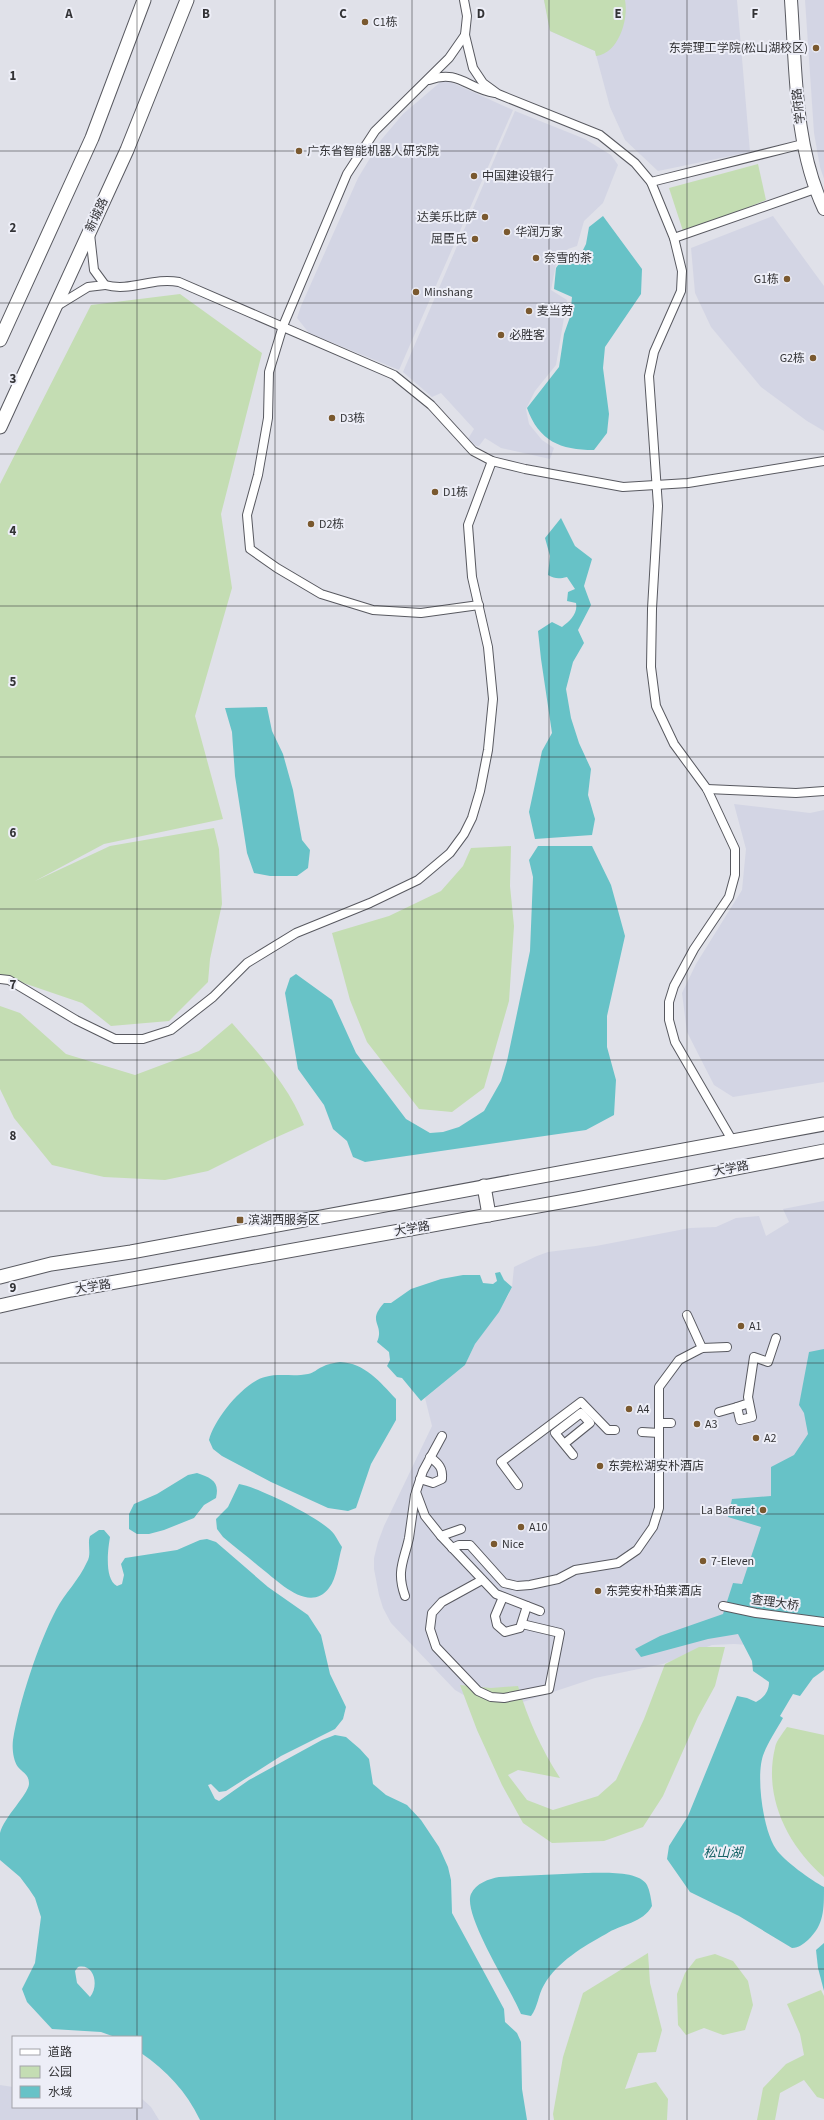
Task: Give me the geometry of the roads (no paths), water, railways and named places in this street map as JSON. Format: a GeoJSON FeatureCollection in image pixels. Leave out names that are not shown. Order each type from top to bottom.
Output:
{"type":"FeatureCollection","features":[{"type":"Feature","properties":{"kind":"main road"},"geometry":{"type":"LineString","coordinates":[[0,340],[92,138],[144,0]]}},
{"type":"Feature","properties":{"kind":"main road","name":"新城路"},"geometry":{"type":"LineString","coordinates":[[0,427],[127,150],[187,0]]}},
{"type":"Feature","properties":{"kind":"main road"},"geometry":{"type":"LineString","coordinates":[[0,1277],[51,1264],[132,1252],[824,1124]]}},
{"type":"Feature","properties":{"kind":"main road","name":"大学路"},"geometry":{"type":"LineString","coordinates":[[2,1306],[64,1292],[489,1215],[824,1151]]}},
{"type":"Feature","properties":{"kind":"main road"},"geometry":{"type":"LineString","coordinates":[[484,1186],[489,1215]]}},
{"type":"Feature","properties":{"kind":"main road"},"geometry":{"type":"LineString","coordinates":[[0,1273],[20,1272]]}},
{"type":"Feature","properties":{"kind":"street"},"geometry":{"type":"LineString","coordinates":[[464,0],[467,16],[465,35],[473,68],[483,84],[498,94],[600,135],[635,163],[651,182],[674,238],[682,271],[681,291],[654,352],[648,376],[658,506],[652,609],[651,662],[656,706],[674,744],[707,790],[735,849],[735,875],[729,897],[694,949],[674,986],[669,1002],[669,1020],[674,1042],[732,1140]]}},
{"type":"Feature","properties":{"kind":"street","name":"学府路"},"geometry":{"type":"LineString","coordinates":[[791,0],[804,144],[815,189],[824,209]]}},
{"type":"Feature","properties":{"kind":"street"},"geometry":{"type":"LineString","coordinates":[[465,35],[449,58],[375,131],[347,174],[283,326],[269,372],[268,418],[258,475],[247,515],[250,550],[321,594],[373,610],[421,613],[479,605]]}},
{"type":"Feature","properties":{"kind":"street"},"geometry":{"type":"LineString","coordinates":[[426,81],[442,76],[449,76],[486,92],[498,94]]}},
{"type":"Feature","properties":{"kind":"street"},"geometry":{"type":"LineString","coordinates":[[651,182],[804,144]]}},
{"type":"Feature","properties":{"kind":"street"},"geometry":{"type":"LineString","coordinates":[[674,238],[815,189]]}},
{"type":"Feature","properties":{"kind":"street"},"geometry":{"type":"LineString","coordinates":[[89,232],[94,270],[105,286]]}},
{"type":"Feature","properties":{"kind":"street"},"geometry":{"type":"LineString","coordinates":[[55,308],[88,287],[105,286],[118,289],[156,281],[166,280],[179,282],[394,375],[431,405],[473,451],[492,461],[524,469],[624,488],[656,487],[723,478],[824,461]]}},
{"type":"Feature","properties":{"kind":"street"},"geometry":{"type":"LineString","coordinates":[[0,979],[9,980],[76,1020],[115,1039],[143,1039],[172,1030],[213,997],[247,963],[296,934],[370,903],[418,880],[450,853],[464,834],[472,818],[480,791],[488,750],[492,699],[488,647],[472,577],[468,525],[492,461]]}},
{"type":"Feature","properties":{"kind":"street"},"geometry":{"type":"LineString","coordinates":[[707,790],[796,793],[824,791]]}},
{"type":"Feature","properties":{"kind":"street"},"geometry":{"type":"LineString","coordinates":[[687,1315],[702,1348]]}},
{"type":"Feature","properties":{"kind":"street"},"geometry":{"type":"LineString","coordinates":[[737,1407],[740,1420],[752,1417],[748,1397],[754,1357],[768,1362],[776,1338]]}},
{"type":"Feature","properties":{"kind":"street"},"geometry":{"type":"LineString","coordinates":[[452,1548],[459,1545],[470,1545],[504,1583],[517,1586],[530,1585],[558,1579],[575,1570],[618,1563],[637,1550],[653,1526],[659,1508],[659,1387],[679,1360],[702,1348],[727,1347]]}},
{"type":"Feature","properties":{"kind":"street"},"geometry":{"type":"LineString","coordinates":[[518,1485],[501,1462],[582,1402],[592,1416],[608,1430],[615,1430]]}},
{"type":"Feature","properties":{"kind":"street"},"geometry":{"type":"LineString","coordinates":[[719,1412],[750,1404]]}},
{"type":"Feature","properties":{"kind":"street"},"geometry":{"type":"LineString","coordinates":[[572,1455],[555,1433],[581,1413],[592,1416]]}},
{"type":"Feature","properties":{"kind":"street"},"geometry":{"type":"LineString","coordinates":[[564,1444],[590,1423],[592,1416]]}},
{"type":"Feature","properties":{"kind":"street"},"geometry":{"type":"LineString","coordinates":[[659,1423],[671,1423]]}},
{"type":"Feature","properties":{"kind":"street"},"geometry":{"type":"LineString","coordinates":[[642,1432],[659,1433]]}},
{"type":"Feature","properties":{"kind":"street"},"geometry":{"type":"LineString","coordinates":[[405,1596],[402,1588],[402,1565],[408,1541],[416,1492],[430,1457],[442,1436]]}},
{"type":"Feature","properties":{"kind":"street"},"geometry":{"type":"LineString","coordinates":[[420,1479],[433,1483],[442,1479],[443,1471],[440,1465],[430,1457]]}},
{"type":"Feature","properties":{"kind":"street"},"geometry":{"type":"LineString","coordinates":[[416,1492],[425,1516],[441,1536],[496,1594],[540,1611]]}},
{"type":"Feature","properties":{"kind":"street"},"geometry":{"type":"LineString","coordinates":[[441,1536],[461,1529]]}},
{"type":"Feature","properties":{"kind":"street"},"geometry":{"type":"LineString","coordinates":[[482,1580],[442,1602],[432,1613],[430,1630],[436,1647],[452,1666],[478,1691],[491,1697],[504,1698],[549,1689],[560,1634],[522,1624]]}},
{"type":"Feature","properties":{"kind":"street"},"geometry":{"type":"LineString","coordinates":[[503,1597],[495,1616],[497,1625],[505,1632],[520,1628],[527,1606]]}},
{"type":"Feature","properties":{"kind":"street","name":"查理大桥"},"geometry":{"type":"LineString","coordinates":[[723,1606],[756,1614],[824,1622]]}},
{"type":"Feature","properties":{"kind":"water"},"geometry":{"type":"Polygon","coordinates":[[[603,216],[642,269],[641,294],[605,347],[603,368],[609,414],[607,433],[594,450],[582,450],[561,445],[545,436],[532,419],[527,408],[559,367],[564,334],[570,317],[572,297],[554,289],[556,268],[567,253],[582,252],[586,244],[589,227],[603,216]]]}},
{"type":"Feature","properties":{"kind":"water"},"geometry":{"type":"Polygon","coordinates":[[[561,518],[575,546],[592,559],[584,586],[591,605],[578,630],[584,643],[573,662],[566,689],[571,718],[579,743],[591,769],[588,795],[595,819],[592,835],[535,839],[529,812],[542,751],[552,733],[538,631],[552,622],[562,627],[573,617],[576,611],[576,603],[567,601],[568,592],[575,589],[567,577],[557,578],[548,575],[550,556],[545,538],[561,518]]]}},
{"type":"Feature","properties":{"kind":"water"},"geometry":{"type":"Polygon","coordinates":[[[267,707],[272,731],[283,754],[293,790],[302,840],[310,850],[308,868],[297,876],[270,876],[254,873],[247,853],[235,776],[232,732],[225,708],[267,707]]]}},
{"type":"Feature","properties":{"kind":"water"},"geometry":{"type":"Polygon","coordinates":[[[538,846],[592,846],[611,885],[625,936],[607,1016],[607,1047],[616,1080],[614,1115],[586,1130],[365,1162],[353,1157],[347,1141],[333,1129],[324,1105],[298,1069],[285,993],[290,978],[296,974],[332,1000],[356,1053],[406,1119],[430,1133],[443,1132],[459,1127],[484,1111],[501,1081],[507,1061],[530,951],[533,877],[529,860],[538,846]]]}},
{"type":"Feature","properties":{"kind":"water"},"geometry":{"type":"Polygon","coordinates":[[[500,1272],[504,1280],[512,1287],[499,1312],[475,1344],[465,1365],[421,1401],[402,1378],[397,1377],[387,1366],[390,1360],[389,1352],[377,1342],[379,1331],[376,1315],[379,1310],[384,1303],[391,1303],[411,1289],[441,1279],[463,1275],[480,1275],[483,1283],[493,1284],[497,1281],[495,1273],[500,1272]]]}},
{"type":"Feature","properties":{"kind":"water","name":"松山湖"},"geometry":{"type":"Polygon","coordinates":[[[824,1349],[824,1670],[813,1678],[800,1696],[793,1694],[780,1716],[783,1718],[764,1753],[761,1762],[760,1774],[760,1787],[764,1816],[771,1841],[785,1859],[798,1870],[824,1887],[822,1916],[817,1929],[808,1940],[799,1947],[792,1948],[739,1916],[690,1892],[667,1859],[669,1846],[688,1816],[737,1696],[756,1702],[766,1694],[769,1682],[753,1671],[752,1661],[738,1634],[708,1639],[641,1657],[635,1649],[660,1636],[723,1614],[733,1583],[742,1584],[761,1527],[728,1517],[732,1499],[771,1496],[771,1467],[794,1455],[808,1434],[804,1413],[799,1405],[809,1352],[824,1349]]]}},
{"type":"Feature","properties":{"kind":"water"},"geometry":{"type":"Polygon","coordinates":[[[340,1362],[357,1366],[371,1374],[396,1399],[396,1420],[371,1464],[356,1508],[348,1511],[328,1508],[271,1482],[222,1456],[213,1449],[209,1440],[217,1422],[231,1402],[248,1386],[265,1377],[276,1375],[308,1374],[326,1365],[340,1362]]]}},
{"type":"Feature","properties":{"kind":"water"},"geometry":{"type":"Polygon","coordinates":[[[197,1473],[213,1481],[217,1488],[217,1492],[216,1498],[204,1505],[194,1518],[164,1530],[149,1534],[137,1534],[129,1529],[129,1514],[134,1504],[157,1494],[188,1475],[197,1473]]]}},
{"type":"Feature","properties":{"kind":"water"},"geometry":{"type":"Polygon","coordinates":[[[239,1484],[248,1486],[290,1504],[317,1520],[334,1534],[342,1547],[332,1584],[321,1595],[312,1598],[303,1597],[294,1593],[223,1537],[217,1529],[216,1519],[228,1507],[239,1484]]]}},
{"type":"Feature","properties":{"kind":"water"},"geometry":{"type":"Polygon","coordinates":[[[99,1530],[104,1530],[110,1537],[108,1556],[109,1571],[110,1577],[117,1586],[122,1584],[124,1575],[121,1564],[125,1558],[177,1550],[200,1540],[207,1539],[216,1542],[268,1587],[308,1615],[321,1635],[330,1674],[346,1707],[343,1719],[335,1729],[281,1756],[226,1791],[219,1792],[211,1784],[208,1785],[215,1799],[219,1801],[249,1780],[322,1740],[335,1735],[346,1737],[360,1749],[369,1759],[373,1784],[386,1795],[407,1805],[421,1820],[439,1847],[448,1867],[451,1880],[452,1913],[504,2009],[505,2022],[517,2033],[521,2042],[522,2089],[527,2120],[200,2120],[189,2100],[175,2082],[142,2054],[142,2036],[112,2036],[101,2032],[52,2029],[27,2002],[22,1989],[35,1963],[41,1917],[35,1898],[29,1889],[20,1877],[0,1860],[0,1833],[6,1820],[28,1789],[29,1784],[27,1776],[16,1764],[13,1750],[13,1740],[24,1692],[49,1624],[56,1610],[84,1569],[88,1559],[90,1536],[99,1530]],[[78,1967],[75,1971],[77,1983],[90,1997],[93,1993],[95,1982],[92,1972],[88,1969],[78,1967]]]}},
{"type":"Feature","properties":{"kind":"water"},"geometry":{"type":"Polygon","coordinates":[[[619,1873],[643,1880],[650,1892],[652,1906],[648,1912],[637,1920],[612,1931],[572,1955],[549,1977],[540,1993],[531,2016],[521,2014],[480,1935],[470,1904],[471,1894],[479,1884],[499,1877],[619,1873]]]}},
{"type":"Feature","properties":{"kind":"water"},"geometry":{"type":"Polygon","coordinates":[[[824,1943],[824,1991],[818,1968],[816,1950],[824,1943]]]}},
{"type":"Feature","properties":{"kind":"place","name":"C1栋"},"geometry":{"type":"Point","coordinates":[365,22]}},
{"type":"Feature","properties":{"kind":"place","name":"东莞理工学院(松山湖校区)"},"geometry":{"type":"Point","coordinates":[816,48]}},
{"type":"Feature","properties":{"kind":"place","name":"广东省智能机器人研究院"},"geometry":{"type":"Point","coordinates":[299,151]}},
{"type":"Feature","properties":{"kind":"place","name":"中国建设银行"},"geometry":{"type":"Point","coordinates":[474,176]}},
{"type":"Feature","properties":{"kind":"place","name":"达美乐比萨"},"geometry":{"type":"Point","coordinates":[485,217]}},
{"type":"Feature","properties":{"kind":"place","name":"华润万家"},"geometry":{"type":"Point","coordinates":[507,232]}},
{"type":"Feature","properties":{"kind":"place","name":"屈臣氏"},"geometry":{"type":"Point","coordinates":[475,239]}},
{"type":"Feature","properties":{"kind":"place","name":"奈雪的茶"},"geometry":{"type":"Point","coordinates":[536,258]}},
{"type":"Feature","properties":{"kind":"place","name":"G1栋"},"geometry":{"type":"Point","coordinates":[787,279]}},
{"type":"Feature","properties":{"kind":"place","name":"Minshang"},"geometry":{"type":"Point","coordinates":[416,292]}},
{"type":"Feature","properties":{"kind":"place","name":"麦当劳"},"geometry":{"type":"Point","coordinates":[529,311]}},
{"type":"Feature","properties":{"kind":"place","name":"必胜客"},"geometry":{"type":"Point","coordinates":[501,335]}},
{"type":"Feature","properties":{"kind":"place","name":"G2栋"},"geometry":{"type":"Point","coordinates":[813,358]}},
{"type":"Feature","properties":{"kind":"place","name":"D3栋"},"geometry":{"type":"Point","coordinates":[332,418]}},
{"type":"Feature","properties":{"kind":"place","name":"D1栋"},"geometry":{"type":"Point","coordinates":[435,492]}},
{"type":"Feature","properties":{"kind":"place","name":"D2栋"},"geometry":{"type":"Point","coordinates":[311,524]}},
{"type":"Feature","properties":{"kind":"place","name":"滨湖西服务区"},"geometry":{"type":"Point","coordinates":[240,1220]}},
{"type":"Feature","properties":{"kind":"place","name":"A1"},"geometry":{"type":"Point","coordinates":[741,1326]}},
{"type":"Feature","properties":{"kind":"place","name":"A4"},"geometry":{"type":"Point","coordinates":[629,1409]}},
{"type":"Feature","properties":{"kind":"place","name":"A3"},"geometry":{"type":"Point","coordinates":[697,1424]}},
{"type":"Feature","properties":{"kind":"place","name":"A2"},"geometry":{"type":"Point","coordinates":[756,1438]}},
{"type":"Feature","properties":{"kind":"place","name":"东莞松湖安朴酒店"},"geometry":{"type":"Point","coordinates":[600,1466]}},
{"type":"Feature","properties":{"kind":"place","name":"La Baffaret"},"geometry":{"type":"Point","coordinates":[763,1510]}},
{"type":"Feature","properties":{"kind":"place","name":"A10"},"geometry":{"type":"Point","coordinates":[521,1527]}},
{"type":"Feature","properties":{"kind":"place","name":"Nice"},"geometry":{"type":"Point","coordinates":[494,1544]}},
{"type":"Feature","properties":{"kind":"place","name":"7-Eleven"},"geometry":{"type":"Point","coordinates":[703,1561]}},
{"type":"Feature","properties":{"kind":"place","name":"东莞安朴珀莱酒店"},"geometry":{"type":"Point","coordinates":[598,1591]}}]}
